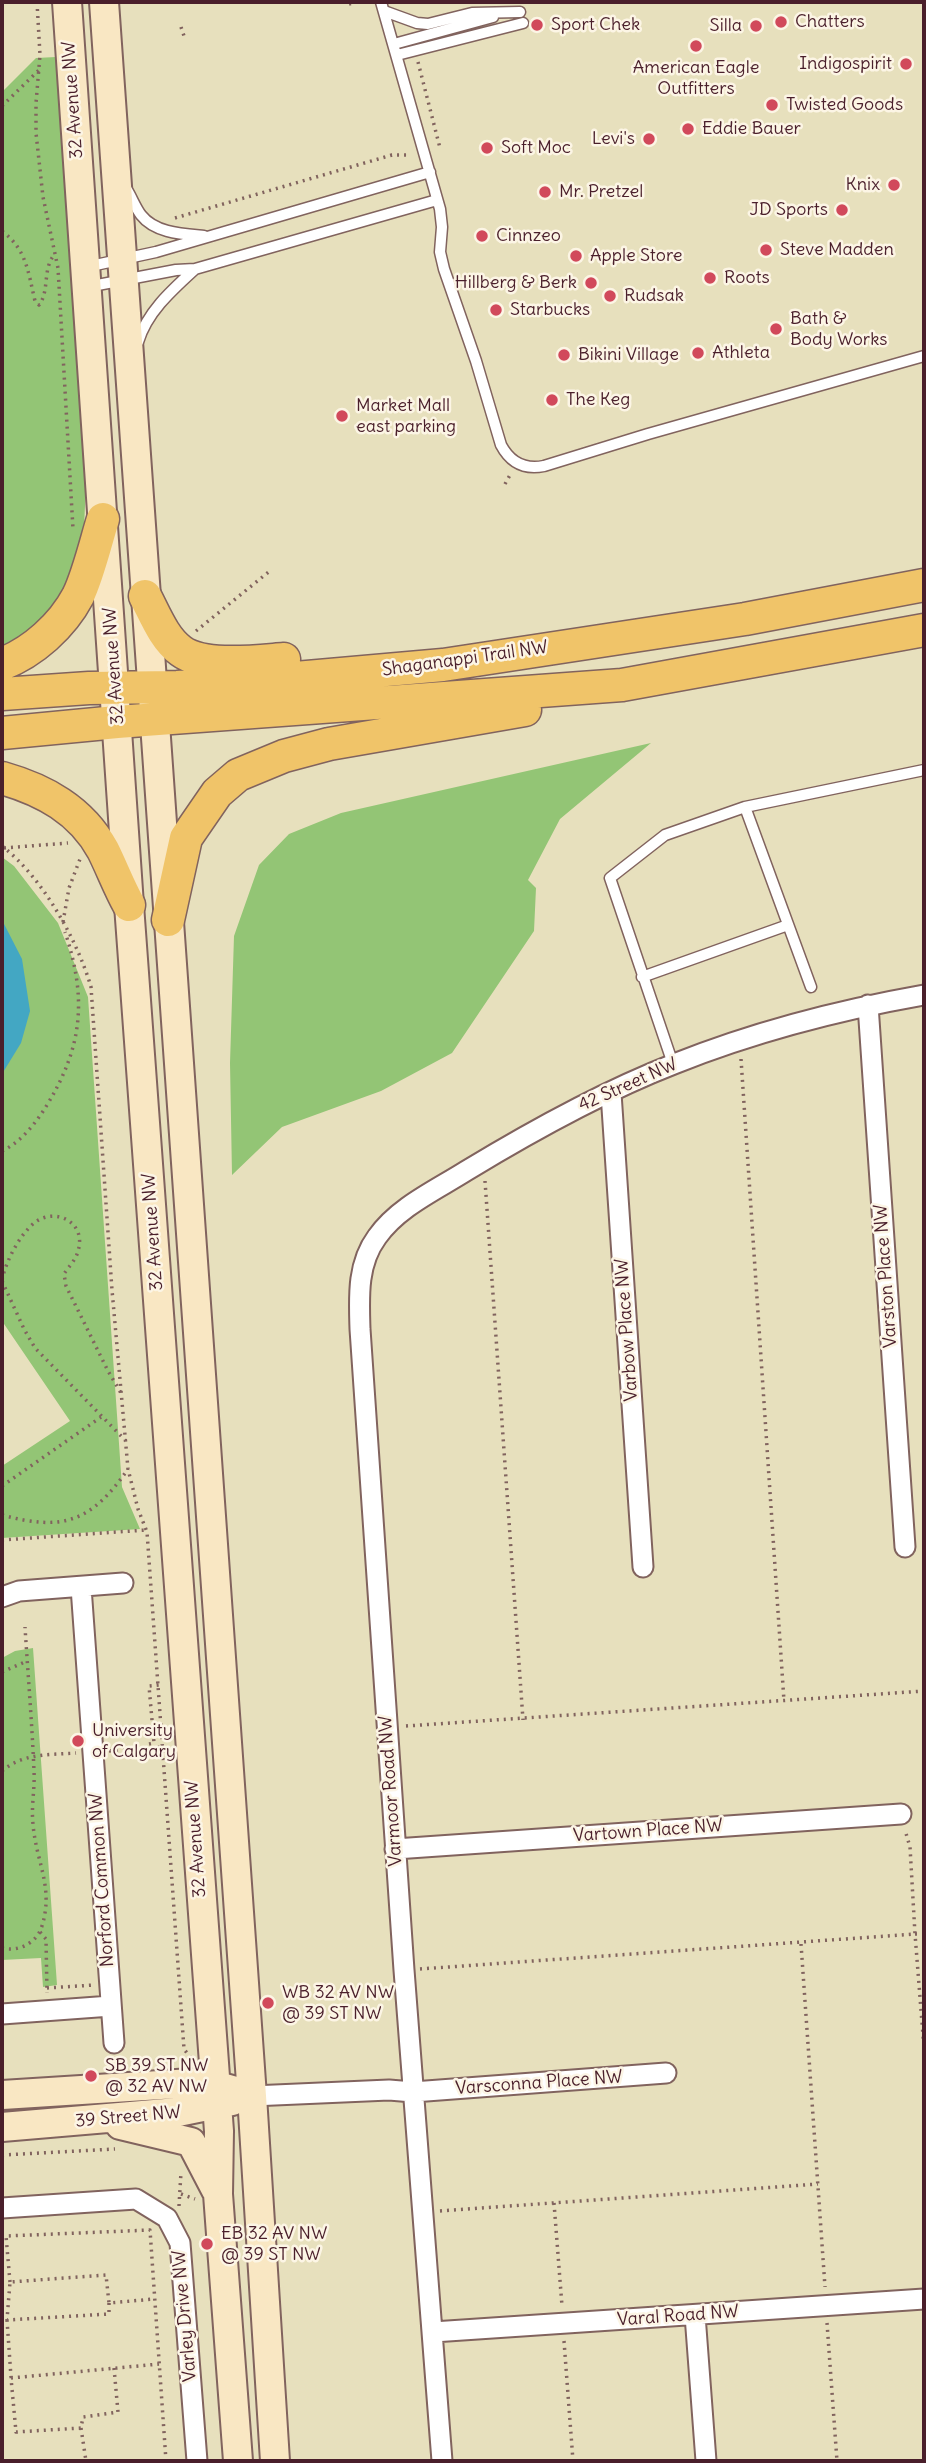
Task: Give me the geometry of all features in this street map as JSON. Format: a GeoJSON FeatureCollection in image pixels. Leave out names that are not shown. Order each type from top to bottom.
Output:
{"type":"FeatureCollection","features":[{"type":"Feature","properties":{"kind":"main road","name":"32 Avenue NW"},"geometry":{"type":"LineString","coordinates":[[67,2],[79,269],[103,519],[219,2131],[218,2194],[238,2461]]}},
{"type":"Feature","properties":{"kind":"main road","name":"32 Avenue NW"},"geometry":{"type":"LineString","coordinates":[[104,2],[252,2096],[275,2461]]}},
{"type":"Feature","properties":{"kind":"main road"},"geometry":{"type":"LineString","coordinates":[[2,664],[34,647],[62,619],[78,595],[103,519]]}},
{"type":"Feature","properties":{"kind":"main road","name":"Shaganappi Trail NW"},"geometry":{"type":"LineString","coordinates":[[2,694],[239,683],[443,665],[745,619],[924,585]]}},
{"type":"Feature","properties":{"kind":"main road"},"geometry":{"type":"LineString","coordinates":[[145,596],[167,636],[181,651],[196,658],[249,661],[520,636],[552,648]]}},
{"type":"Feature","properties":{"kind":"main road","name":"Shaganappi Trail NW"},"geometry":{"type":"LineString","coordinates":[[2,733],[154,719],[622,685],[924,630]]}},
{"type":"Feature","properties":{"kind":"main road"},"geometry":{"type":"LineString","coordinates":[[168,919],[186,838],[217,793],[238,775],[284,756],[329,744],[604,696],[622,685]]}},
{"type":"Feature","properties":{"kind":"main road"},"geometry":{"type":"LineString","coordinates":[[2,778],[43,793],[80,819],[103,851],[129,905]]}},
{"type":"Feature","properties":{"kind":"main road","name":"39 Street NW"},"geometry":{"type":"LineString","coordinates":[[2,2095],[192,2083],[215,2095]]}},
{"type":"Feature","properties":{"kind":"main road","name":"39 Street NW"},"geometry":{"type":"LineString","coordinates":[[2,2127],[104,2120],[215,2095],[252,2096]]}},
{"type":"Feature","properties":{"kind":"main road"},"geometry":{"type":"LineString","coordinates":[[104,2120],[191,2142],[218,2194]]}},
{"type":"Feature","properties":{"kind":"street","name":"42 Street NW"},"geometry":{"type":"LineString","coordinates":[[369,1250],[386,1225],[405,1209],[486,1159],[571,1111],[673,1064],[802,1021],[924,995]]}},
{"type":"Feature","properties":{"kind":"street","name":"Varston Place NW"},"geometry":{"type":"LineString","coordinates":[[868,1005],[905,1547]]}},
{"type":"Feature","properties":{"kind":"street","name":"Varbow Place NW"},"geometry":{"type":"LineString","coordinates":[[611,1093],[643,1567]]}},
{"type":"Feature","properties":{"kind":"street","name":"Varmoor Road NW"},"geometry":{"type":"LineString","coordinates":[[369,1250],[360,1275],[360,1329],[395,1849],[442,2461]]}},
{"type":"Feature","properties":{"kind":"street"},"geometry":{"type":"LineString","coordinates":[[3,1594],[124,1583]]}},
{"type":"Feature","properties":{"kind":"street","name":"Norford Common NW"},"geometry":{"type":"LineString","coordinates":[[81,1587],[114,2043]]}},
{"type":"Feature","properties":{"kind":"street","name":"Vartown Place NW"},"geometry":{"type":"LineString","coordinates":[[395,1849],[901,1814]]}},
{"type":"Feature","properties":{"kind":"street"},"geometry":{"type":"LineString","coordinates":[[2,2014],[111,2006]]}},
{"type":"Feature","properties":{"kind":"street","name":"Varsconna Place NW"},"geometry":{"type":"LineString","coordinates":[[413,2092],[666,2073]]}},
{"type":"Feature","properties":{"kind":"street","name":"39 Street NW"},"geometry":{"type":"LineString","coordinates":[[252,2096],[413,2092]]}},
{"type":"Feature","properties":{"kind":"street","name":"Varley Drive NW"},"geometry":{"type":"LineString","coordinates":[[2,2208],[136,2199],[167,2218],[180,2243],[197,2461]]}},
{"type":"Feature","properties":{"kind":"street","name":"Varal Road NW"},"geometry":{"type":"LineString","coordinates":[[433,2332],[924,2299]]}},
{"type":"Feature","properties":{"kind":"street"},"geometry":{"type":"LineString","coordinates":[[695,2315],[706,2461]]}},
{"type":"Feature","properties":{"kind":"lane"},"geometry":{"type":"LineString","coordinates":[[107,35],[117,2]]}},
{"type":"Feature","properties":{"kind":"lane"},"geometry":{"type":"LineString","coordinates":[[382,6],[405,19],[428,24],[472,13],[504,14]]}},
{"type":"Feature","properties":{"kind":"lane"},"geometry":{"type":"LineString","coordinates":[[382,6],[442,218],[441,258],[450,291],[476,361],[501,445],[511,459],[522,465],[544,466],[660,430],[924,356]]}},
{"type":"Feature","properties":{"kind":"lane"},"geometry":{"type":"LineString","coordinates":[[394,44],[520,12]]}},
{"type":"Feature","properties":{"kind":"lane"},"geometry":{"type":"LineString","coordinates":[[397,55],[523,23]]}},
{"type":"Feature","properties":{"kind":"lane"},"geometry":{"type":"LineString","coordinates":[[79,269],[123,271],[211,236],[430,172]]}},
{"type":"Feature","properties":{"kind":"lane"},"geometry":{"type":"LineString","coordinates":[[116,176],[148,222],[177,234],[211,236]]}},
{"type":"Feature","properties":{"kind":"lane"},"geometry":{"type":"LineString","coordinates":[[79,269],[166,272],[195,270],[437,200]]}},
{"type":"Feature","properties":{"kind":"lane"},"geometry":{"type":"LineString","coordinates":[[130,374],[141,333],[163,298],[195,270]]}},
{"type":"Feature","properties":{"kind":"lane"},"geometry":{"type":"LineString","coordinates":[[673,1064],[610,878],[665,835],[745,807],[924,770]]}},
{"type":"Feature","properties":{"kind":"lane"},"geometry":{"type":"LineString","coordinates":[[745,807],[811,987]]}},
{"type":"Feature","properties":{"kind":"lane"},"geometry":{"type":"LineString","coordinates":[[642,977],[788,925]]}},
{"type":"Feature","properties":{"kind":"path"},"geometry":{"type":"LineString","coordinates":[[37,2],[38,159],[43,197],[56,253],[73,532]]}},
{"type":"Feature","properties":{"kind":"path"},"geometry":{"type":"LineString","coordinates":[[349,4],[356,2]]}},
{"type":"Feature","properties":{"kind":"path"},"geometry":{"type":"LineString","coordinates":[[181,27],[184,36]]}},
{"type":"Feature","properties":{"kind":"path"},"geometry":{"type":"LineString","coordinates":[[416,55],[436,121],[440,148]]}},
{"type":"Feature","properties":{"kind":"path"},"geometry":{"type":"LineString","coordinates":[[2,106],[39,70]]}},
{"type":"Feature","properties":{"kind":"path"},"geometry":{"type":"LineString","coordinates":[[166,220],[392,155],[413,155]]}},
{"type":"Feature","properties":{"kind":"path"},"geometry":{"type":"LineString","coordinates":[[2,231],[14,241],[25,258],[35,301],[39,305],[43,300],[48,265],[56,253]]}},
{"type":"Feature","properties":{"kind":"path"},"geometry":{"type":"LineString","coordinates":[[56,253],[79,269]]}},
{"type":"Feature","properties":{"kind":"path"},"geometry":{"type":"LineString","coordinates":[[505,484],[510,475]]}},
{"type":"Feature","properties":{"kind":"path"},"geometry":{"type":"LineString","coordinates":[[189,637],[271,570]]}},
{"type":"Feature","properties":{"kind":"path"},"geometry":{"type":"LineString","coordinates":[[3,847],[74,842]]}},
{"type":"Feature","properties":{"kind":"path"},"geometry":{"type":"LineString","coordinates":[[3,847],[38,885],[62,924],[86,971],[93,1003],[112,1290],[128,1469],[146,1530],[184,2049],[191,2059]]}},
{"type":"Feature","properties":{"kind":"path"},"geometry":{"type":"LineString","coordinates":[[2,1158],[2,1150],[22,1138],[43,1112],[65,1070],[75,1037],[78,1017],[76,965],[62,924],[69,888],[85,850]]}},
{"type":"Feature","properties":{"kind":"path"},"geometry":{"type":"LineString","coordinates":[[741,1059],[784,1701]]}},
{"type":"Feature","properties":{"kind":"path"},"geometry":{"type":"LineString","coordinates":[[485,1181],[523,1720]]}},
{"type":"Feature","properties":{"kind":"path"},"geometry":{"type":"LineString","coordinates":[[122,1395],[66,1286],[64,1274],[77,1254],[80,1245],[78,1233],[73,1223],[58,1215],[50,1216],[35,1223],[11,1253],[2,1281],[35,1348],[127,1442]]}},
{"type":"Feature","properties":{"kind":"path"},"geometry":{"type":"LineString","coordinates":[[2,1486],[101,1417]]}},
{"type":"Feature","properties":{"kind":"path"},"geometry":{"type":"LineString","coordinates":[[2,1515],[34,1522],[69,1520],[84,1515],[111,1494],[128,1469]]}},
{"type":"Feature","properties":{"kind":"path"},"geometry":{"type":"LineString","coordinates":[[2,1540],[146,1530]]}},
{"type":"Feature","properties":{"kind":"path"},"geometry":{"type":"LineString","coordinates":[[2,1948],[20,1948],[34,1940],[40,1932],[46,1906],[46,1888],[33,1829],[33,1756],[24,1627]]}},
{"type":"Feature","properties":{"kind":"path"},"geometry":{"type":"LineString","coordinates":[[2,1672],[27,1661]]}},
{"type":"Feature","properties":{"kind":"path"},"geometry":{"type":"LineString","coordinates":[[149,1744],[154,1743],[149,1686],[159,1685]]}},
{"type":"Feature","properties":{"kind":"path"},"geometry":{"type":"LineString","coordinates":[[387,1727],[523,1720],[924,1691]]}},
{"type":"Feature","properties":{"kind":"path"},"geometry":{"type":"LineString","coordinates":[[102,1751],[163,1747]]}},
{"type":"Feature","properties":{"kind":"path"},"geometry":{"type":"LineString","coordinates":[[2,1770],[10,1764],[33,1756],[85,1752]]}},
{"type":"Feature","properties":{"kind":"path"},"geometry":{"type":"LineString","coordinates":[[901,1814],[910,1847],[924,2048]]}},
{"type":"Feature","properties":{"kind":"path"},"geometry":{"type":"LineString","coordinates":[[40,1932],[46,1940],[49,2011]]}},
{"type":"Feature","properties":{"kind":"path"},"geometry":{"type":"LineString","coordinates":[[404,1970],[924,1934]]}},
{"type":"Feature","properties":{"kind":"path"},"geometry":{"type":"LineString","coordinates":[[801,1944],[837,2461]]}},
{"type":"Feature","properties":{"kind":"path"},"geometry":{"type":"LineString","coordinates":[[47,1988],[110,1984]]}},
{"type":"Feature","properties":{"kind":"path"},"geometry":{"type":"LineString","coordinates":[[2,2154],[123,2149]]}},
{"type":"Feature","properties":{"kind":"path"},"geometry":{"type":"LineString","coordinates":[[178,2208],[181,2165]]}},
{"type":"Feature","properties":{"kind":"path"},"geometry":{"type":"LineString","coordinates":[[424,2212],[818,2184]]}},
{"type":"Feature","properties":{"kind":"path"},"geometry":{"type":"LineString","coordinates":[[554,2203],[573,2461]]}},
{"type":"Feature","properties":{"kind":"path"},"geometry":{"type":"LineString","coordinates":[[81,2428],[16,2432],[7,2320],[10,2282],[6,2236],[150,2230],[166,2461]]}},
{"type":"Feature","properties":{"kind":"path"},"geometry":{"type":"LineString","coordinates":[[7,2320],[109,2314],[106,2275],[10,2282]]}},
{"type":"Feature","properties":{"kind":"path"},"geometry":{"type":"LineString","coordinates":[[109,2303],[154,2299]]}},
{"type":"Feature","properties":{"kind":"path"},"geometry":{"type":"LineString","coordinates":[[10,2378],[159,2364]]}},
{"type":"Feature","properties":{"kind":"path"},"geometry":{"type":"LineString","coordinates":[[86,2461],[81,2428],[83,2417],[118,2412],[114,2368]]}},
{"type":"Feature","properties":{"kind":"green space"},"geometry":{"type":"Polygon","coordinates":[[[56,57],[87,461],[84,528],[80,560],[67,591],[36,628],[2,647],[2,92],[36,58],[56,57]]]}},
{"type":"Feature","properties":{"kind":"green space"},"geometry":{"type":"Polygon","coordinates":[[[651,743],[560,819],[528,880],[536,888],[534,931],[452,1053],[381,1091],[282,1127],[232,1175],[230,1063],[234,936],[259,865],[289,834],[341,813],[651,743]]]}},
{"type":"Feature","properties":{"kind":"green space"},"geometry":{"type":"Polygon","coordinates":[[[2,857],[14,866],[58,923],[88,997],[122,1487],[140,1529],[2,1538],[2,1466],[70,1421],[2,1321],[2,857]]]}},
{"type":"Feature","properties":{"kind":"green space"},"geometry":{"type":"Polygon","coordinates":[[[33,1648],[57,1985],[43,1987],[41,1958],[2,1960],[2,1658],[15,1651],[33,1648]]]}},
{"type":"Feature","properties":{"kind":"water"},"geometry":{"type":"Polygon","coordinates":[[[2,920],[22,959],[30,1011],[21,1043],[2,1074],[2,920]]]}},
{"type":"Feature","properties":{"kind":"place","name":"Chatters"},"geometry":{"type":"Point","coordinates":[781,22]}},
{"type":"Feature","properties":{"kind":"place","name":"Sport Chek"},"geometry":{"type":"Point","coordinates":[537,25]}},
{"type":"Feature","properties":{"kind":"place","name":"Silla"},"geometry":{"type":"Point","coordinates":[756,26]}},
{"type":"Feature","properties":{"kind":"place","name":"American Eagle Outfitters"},"geometry":{"type":"Point","coordinates":[696,46]}},
{"type":"Feature","properties":{"kind":"place","name":"Indigospirit"},"geometry":{"type":"Point","coordinates":[906,64]}},
{"type":"Feature","properties":{"kind":"place","name":"Twisted Goods"},"geometry":{"type":"Point","coordinates":[772,105]}},
{"type":"Feature","properties":{"kind":"place","name":"Eddie Bauer"},"geometry":{"type":"Point","coordinates":[688,129]}},
{"type":"Feature","properties":{"kind":"place","name":"Levi's"},"geometry":{"type":"Point","coordinates":[649,139]}},
{"type":"Feature","properties":{"kind":"place","name":"Soft Moc"},"geometry":{"type":"Point","coordinates":[487,148]}},
{"type":"Feature","properties":{"kind":"place","name":"Knix"},"geometry":{"type":"Point","coordinates":[894,185]}},
{"type":"Feature","properties":{"kind":"place","name":"Mr. Pretzel"},"geometry":{"type":"Point","coordinates":[545,192]}},
{"type":"Feature","properties":{"kind":"place","name":"JD Sports"},"geometry":{"type":"Point","coordinates":[842,210]}},
{"type":"Feature","properties":{"kind":"place","name":"Cinnzeo"},"geometry":{"type":"Point","coordinates":[482,236]}},
{"type":"Feature","properties":{"kind":"place","name":"Steve Madden"},"geometry":{"type":"Point","coordinates":[766,250]}},
{"type":"Feature","properties":{"kind":"place","name":"Apple Store"},"geometry":{"type":"Point","coordinates":[576,256]}},
{"type":"Feature","properties":{"kind":"place","name":"Roots"},"geometry":{"type":"Point","coordinates":[710,278]}},
{"type":"Feature","properties":{"kind":"place","name":"Hillberg & Berk"},"geometry":{"type":"Point","coordinates":[591,283]}},
{"type":"Feature","properties":{"kind":"place","name":"Rudsak"},"geometry":{"type":"Point","coordinates":[610,296]}},
{"type":"Feature","properties":{"kind":"place","name":"Starbucks"},"geometry":{"type":"Point","coordinates":[496,310]}},
{"type":"Feature","properties":{"kind":"place","name":"Bath & Body Works"},"geometry":{"type":"Point","coordinates":[776,329]}},
{"type":"Feature","properties":{"kind":"place","name":"Athleta"},"geometry":{"type":"Point","coordinates":[698,353]}},
{"type":"Feature","properties":{"kind":"place","name":"Bikini Village"},"geometry":{"type":"Point","coordinates":[564,355]}},
{"type":"Feature","properties":{"kind":"place","name":"The Keg"},"geometry":{"type":"Point","coordinates":[552,400]}},
{"type":"Feature","properties":{"kind":"place","name":"Market Mall east parking"},"geometry":{"type":"Point","coordinates":[342,416]}},
{"type":"Feature","properties":{"kind":"place","name":"University of Calgary"},"geometry":{"type":"Point","coordinates":[78,1741]}},
{"type":"Feature","properties":{"kind":"place","name":"WB 32 AV NW @ 39 ST NW"},"geometry":{"type":"Point","coordinates":[268,2003]}},
{"type":"Feature","properties":{"kind":"place","name":"SB 39 ST NW @ 32 AV NW"},"geometry":{"type":"Point","coordinates":[91,2076]}},
{"type":"Feature","properties":{"kind":"place","name":"EB 32 AV NW @ 39 ST NW"},"geometry":{"type":"Point","coordinates":[207,2244]}}]}
